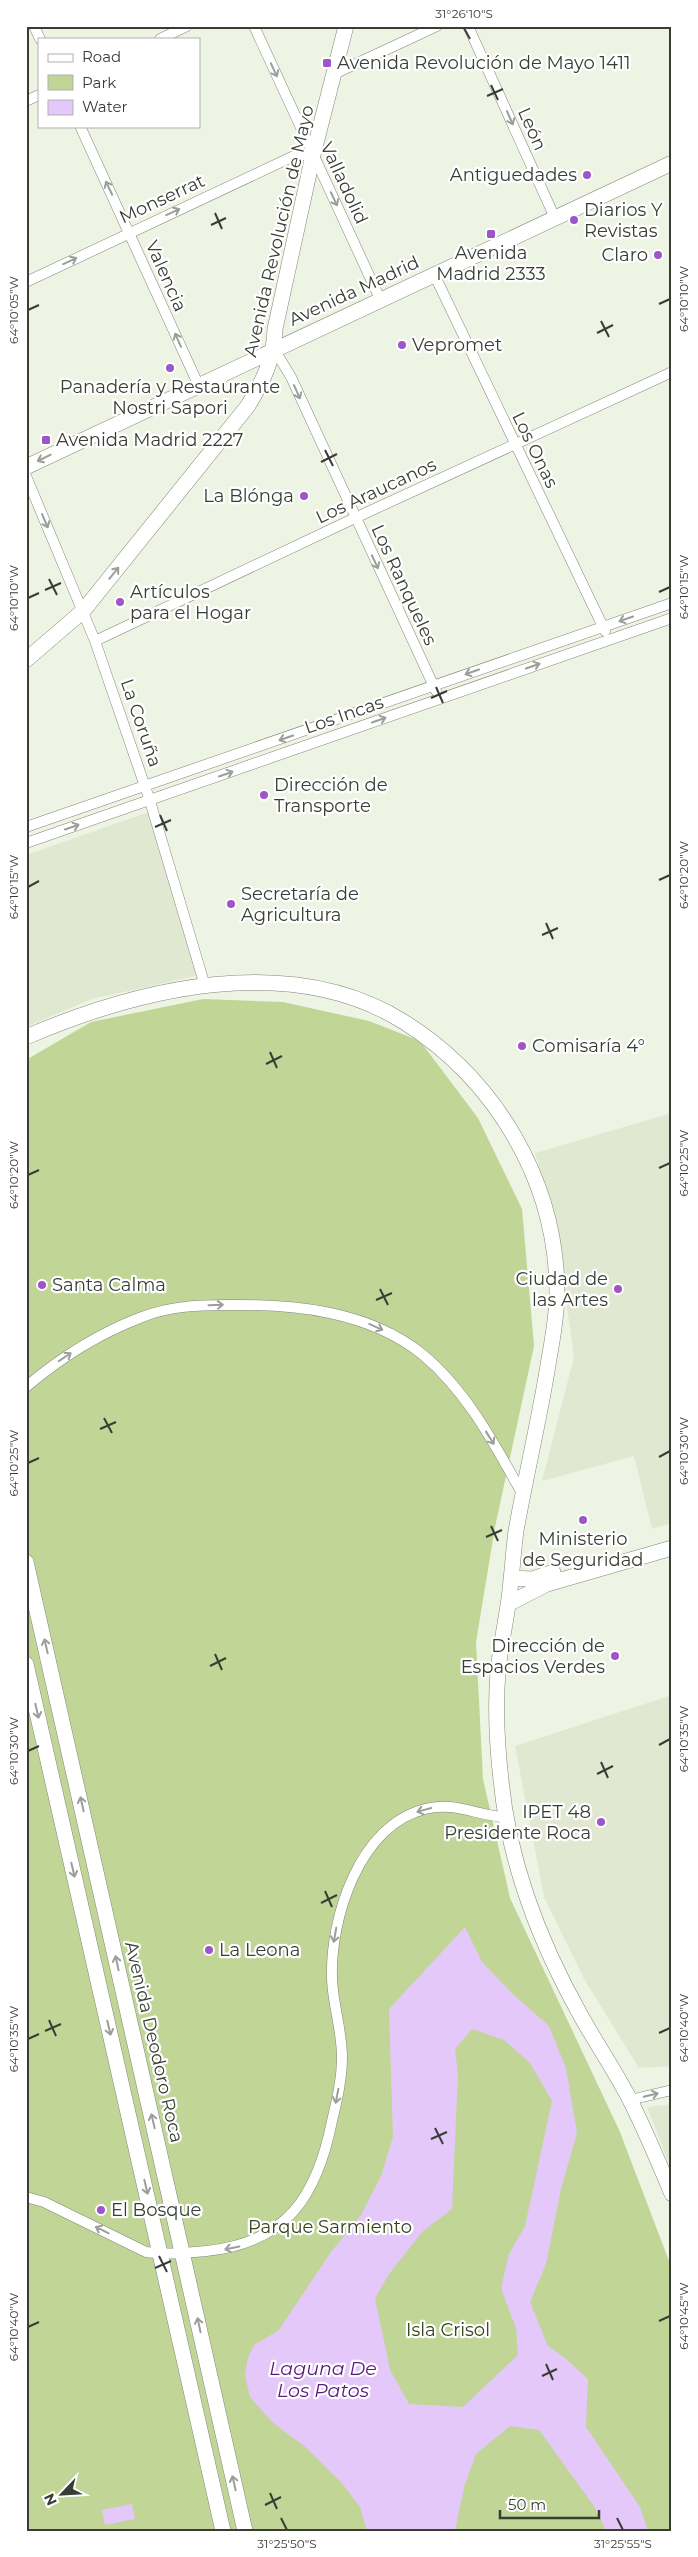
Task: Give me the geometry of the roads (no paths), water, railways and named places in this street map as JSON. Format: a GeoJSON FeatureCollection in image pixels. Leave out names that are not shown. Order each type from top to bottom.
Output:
{"type":"FeatureCollection","features":[{"type":"Feature","properties":{"kind":"main road","name":"Avenida Revolución de Mayo"},"geometry":{"type":"LineString","coordinates":[[27,659],[83,611],[247,407],[266,374],[274,349],[275,329],[313,155],[346,26]]}},
{"type":"Feature","properties":{"kind":"main road","name":"Avenida Madrid"},"geometry":{"type":"LineString","coordinates":[[26,467],[198,384],[672,163]]}},
{"type":"Feature","properties":{"kind":"main road"},"geometry":{"type":"LineString","coordinates":[[26,1037],[100,1010],[204,986],[250,982],[293,983],[342,994],[372,1005],[416,1029],[450,1056],[472,1078],[508,1123],[534,1173],[554,1260],[557,1295],[544,1395],[515,1535],[498,1676],[497,1730],[501,1785],[506,1817],[526,1895],[548,1951],[580,2014],[630,2100],[672,2194]]}},
{"type":"Feature","properties":{"kind":"main road"},"geometry":{"type":"LineString","coordinates":[[511,1578],[532,1579],[672,1537]]}},
{"type":"Feature","properties":{"kind":"main road"},"geometry":{"type":"LineString","coordinates":[[508,1604],[547,1584],[672,1548]]}},
{"type":"Feature","properties":{"kind":"main road","name":"Avenida Deodoro Roca"},"geometry":{"type":"LineString","coordinates":[[26,1562],[245,2531]]}},
{"type":"Feature","properties":{"kind":"main road"},"geometry":{"type":"LineString","coordinates":[[26,1664],[223,2531]]}},
{"type":"Feature","properties":{"kind":"street"},"geometry":{"type":"LineString","coordinates":[[34,26],[40,38]]}},
{"type":"Feature","properties":{"kind":"street"},"geometry":{"type":"LineString","coordinates":[[162,38],[187,26]]}},
{"type":"Feature","properties":{"kind":"street","name":"Valladolid"},"geometry":{"type":"LineString","coordinates":[[254,26],[380,299]]}},
{"type":"Feature","properties":{"kind":"street"},"geometry":{"type":"LineString","coordinates":[[334,74],[437,26]]}},
{"type":"Feature","properties":{"kind":"street","name":"León"},"geometry":{"type":"LineString","coordinates":[[468,26],[555,218]]}},
{"type":"Feature","properties":{"kind":"street"},"geometry":{"type":"LineString","coordinates":[[26,101],[38,95]]}},
{"type":"Feature","properties":{"kind":"street","name":"Valencia"},"geometry":{"type":"LineString","coordinates":[[81,128],[198,384]]}},
{"type":"Feature","properties":{"kind":"street","name":"Monserrat"},"geometry":{"type":"LineString","coordinates":[[26,282],[296,155],[313,155]]}},
{"type":"Feature","properties":{"kind":"street","name":"Los Onas"},"geometry":{"type":"LineString","coordinates":[[434,274],[514,445],[610,639]]}},
{"type":"Feature","properties":{"kind":"street","name":"Los Ranqueles"},"geometry":{"type":"LineString","coordinates":[[274,349],[291,377],[354,518],[440,699]]}},
{"type":"Feature","properties":{"kind":"street","name":"Los Araucanos"},"geometry":{"type":"LineString","coordinates":[[96,641],[354,518],[672,372]]}},
{"type":"Feature","properties":{"kind":"street","name":"La Coruña"},"geometry":{"type":"LineString","coordinates":[[26,476],[96,641],[146,787],[204,986]]}},
{"type":"Feature","properties":{"kind":"street","name":"Los Incas"},"geometry":{"type":"LineString","coordinates":[[26,827],[146,787],[672,603]]}},
{"type":"Feature","properties":{"kind":"street","name":"Los Incas"},"geometry":{"type":"LineString","coordinates":[[26,843],[672,618]]}},
{"type":"Feature","properties":{"kind":"street"},"geometry":{"type":"LineString","coordinates":[[26,1387],[55,1364],[90,1341],[143,1316],[166,1310],[191,1306],[250,1304],[284,1306],[338,1314],[365,1322],[394,1335],[423,1355],[447,1377],[484,1428],[523,1495]]}},
{"type":"Feature","properties":{"kind":"street"},"geometry":{"type":"LineString","coordinates":[[26,2197],[44,2202],[146,2252],[161,2254],[225,2250],[245,2245],[278,2228],[292,2214],[314,2181],[330,2132],[340,2080],[342,2056],[332,1980],[332,1950],[336,1926],[350,1886],[365,1855],[378,1837],[408,1815],[424,1809],[456,1807],[495,1817],[506,1817]]}},
{"type":"Feature","properties":{"kind":"street"},"geometry":{"type":"LineString","coordinates":[[630,2100],[672,2090]]}},
{"type":"Feature","properties":{"kind":"water","name":"Laguna De Los Patos"},"geometry":{"type":"Polygon","coordinates":[[[465,1927],[482,1962],[515,1996],[549,2026],[566,2068],[577,2133],[561,2189],[546,2264],[530,2302],[548,2346],[565,2358],[588,2379],[586,2427],[640,2507],[648,2531],[606,2531],[594,2506],[539,2430],[510,2426],[476,2454],[464,2487],[455,2531],[367,2531],[360,2507],[341,2482],[304,2446],[272,2422],[250,2397],[245,2375],[248,2357],[255,2344],[278,2331],[331,2252],[361,2215],[381,2176],[393,2137],[389,2009],[465,1927]],[[472,2029],[455,2049],[458,2074],[452,2209],[423,2231],[389,2274],[375,2298],[390,2370],[409,2404],[463,2407],[518,2355],[516,2328],[501,2288],[509,2254],[525,2226],[552,2101],[530,2063],[504,2040],[472,2029]]]}},
{"type":"Feature","properties":{"kind":"water"},"geometry":{"type":"Polygon","coordinates":[[[132,2504],[135,2519],[105,2525],[102,2510],[132,2504]]]}},
{"type":"Feature","properties":{"kind":"place","name":"Avenida Revolución de Mayo 1411"},"geometry":{"type":"Point","coordinates":[327,63]}},
{"type":"Feature","properties":{"kind":"place","name":"Antiguedades"},"geometry":{"type":"Point","coordinates":[587,175]}},
{"type":"Feature","properties":{"kind":"place","name":"Diarios Y Revistas"},"geometry":{"type":"Point","coordinates":[574,220]}},
{"type":"Feature","properties":{"kind":"place","name":"Avenida Madrid 2333"},"geometry":{"type":"Point","coordinates":[491,234]}},
{"type":"Feature","properties":{"kind":"place","name":"Claro"},"geometry":{"type":"Point","coordinates":[658,255]}},
{"type":"Feature","properties":{"kind":"place","name":"Vepromet"},"geometry":{"type":"Point","coordinates":[402,345]}},
{"type":"Feature","properties":{"kind":"place","name":"Panadería y Restaurante Nostri Sapori"},"geometry":{"type":"Point","coordinates":[170,368]}},
{"type":"Feature","properties":{"kind":"place","name":"Avenida Madrid 2227"},"geometry":{"type":"Point","coordinates":[46,440]}},
{"type":"Feature","properties":{"kind":"place","name":"La Blónga"},"geometry":{"type":"Point","coordinates":[304,496]}},
{"type":"Feature","properties":{"kind":"place","name":"Artículos para el Hogar"},"geometry":{"type":"Point","coordinates":[120,602]}},
{"type":"Feature","properties":{"kind":"place","name":"Dirección de Transporte"},"geometry":{"type":"Point","coordinates":[264,795]}},
{"type":"Feature","properties":{"kind":"place","name":"Secretaría de Agricultura"},"geometry":{"type":"Point","coordinates":[231,904]}},
{"type":"Feature","properties":{"kind":"place","name":"Comisaría 4°"},"geometry":{"type":"Point","coordinates":[522,1046]}},
{"type":"Feature","properties":{"kind":"place","name":"Santa Calma"},"geometry":{"type":"Point","coordinates":[42,1285]}},
{"type":"Feature","properties":{"kind":"place","name":"Ciudad de las Artes"},"geometry":{"type":"Point","coordinates":[618,1289]}},
{"type":"Feature","properties":{"kind":"place","name":"Ministerio de Seguridad"},"geometry":{"type":"Point","coordinates":[583,1520]}},
{"type":"Feature","properties":{"kind":"place","name":"Dirección de Espacios Verdes"},"geometry":{"type":"Point","coordinates":[615,1656]}},
{"type":"Feature","properties":{"kind":"place","name":"IPET 48 Presidente Roca"},"geometry":{"type":"Point","coordinates":[601,1822]}},
{"type":"Feature","properties":{"kind":"place","name":"La Leona"},"geometry":{"type":"Point","coordinates":[209,1950]}},
{"type":"Feature","properties":{"kind":"place","name":"El Bosque"},"geometry":{"type":"Point","coordinates":[101,2210]}},
{"type":"Feature","properties":{"kind":"park label","name":"Parque Sarmiento"},"geometry":{"type":"Point","coordinates":[330,2227]}},
{"type":"Feature","properties":{"kind":"park label","name":"Isla Crisol"},"geometry":{"type":"Point","coordinates":[448,2330]}}]}
